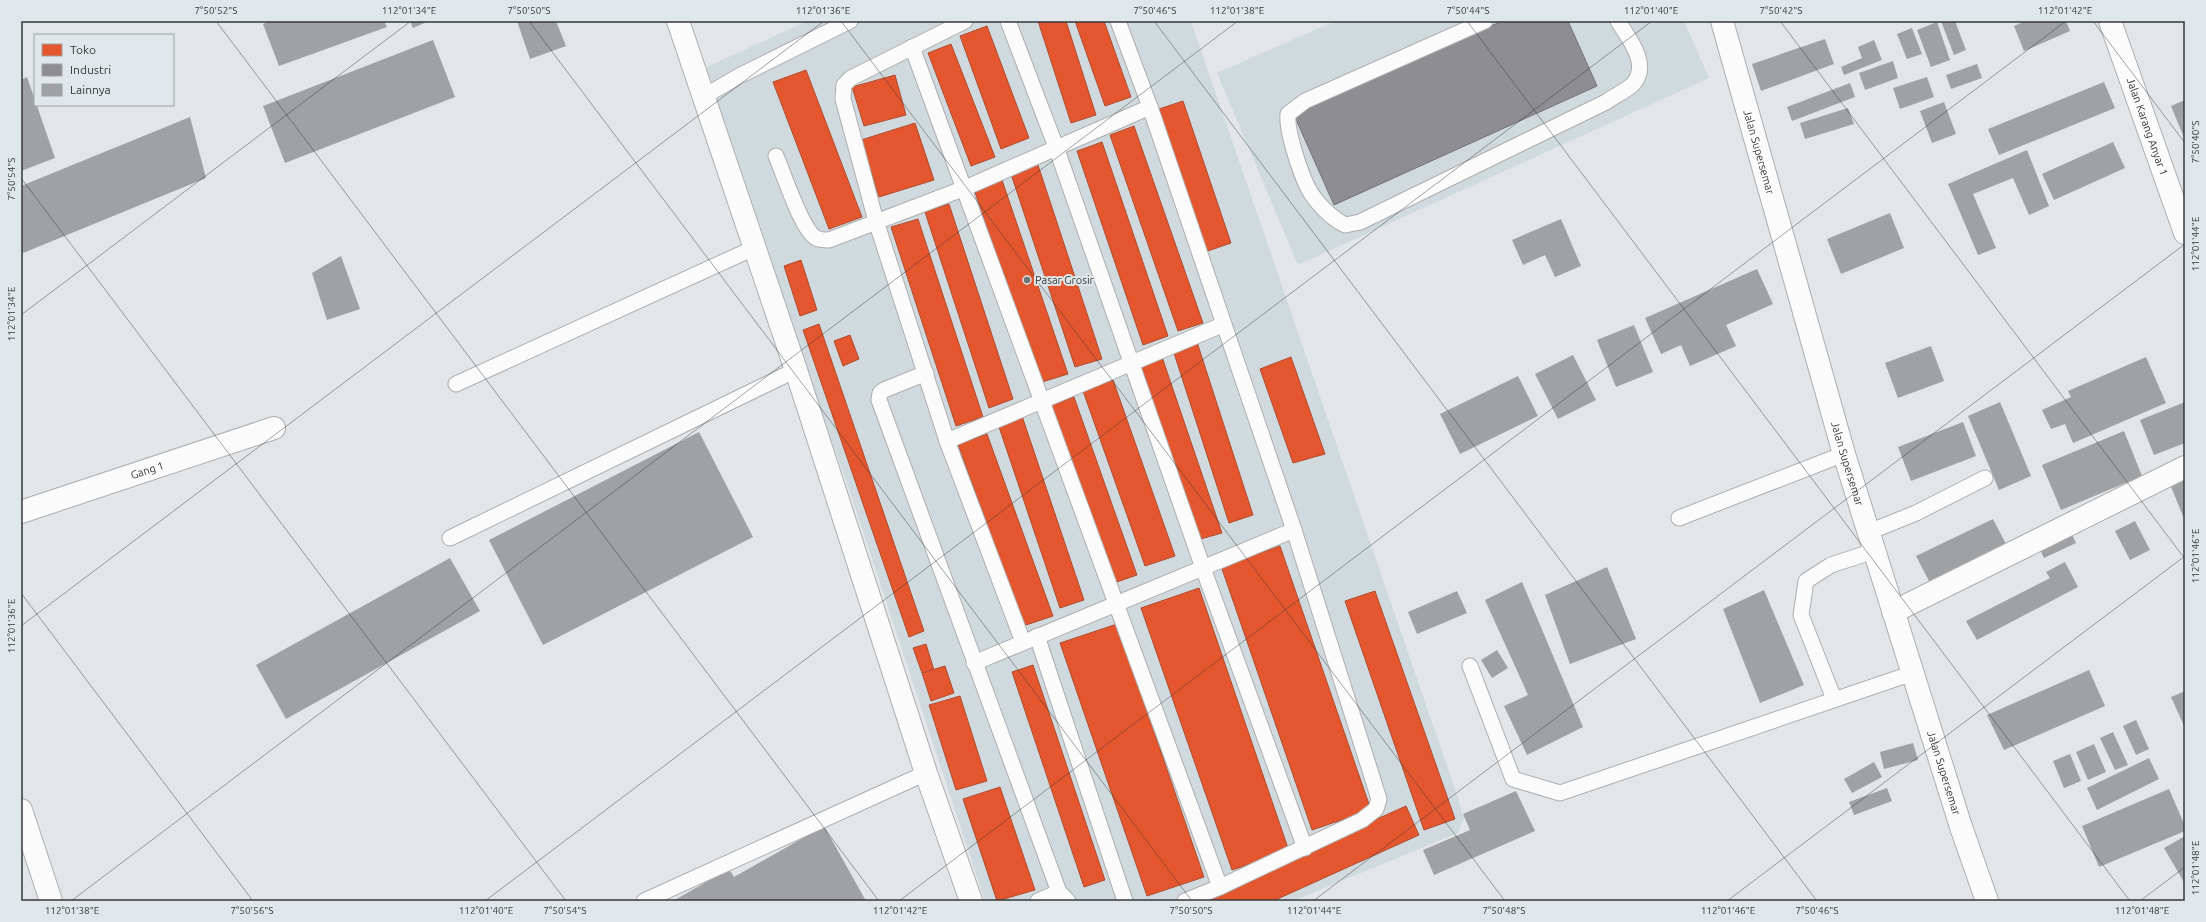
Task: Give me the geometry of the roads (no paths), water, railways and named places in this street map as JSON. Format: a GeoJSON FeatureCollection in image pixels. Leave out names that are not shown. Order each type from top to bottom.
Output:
{"type":"FeatureCollection","features":[{"type":"Feature","properties":{"kind":"street"},"geometry":{"type":"LineString","coordinates":[[678,21],[796,370],[926,773],[972,901]]}},
{"type":"Feature","properties":{"kind":"street","name":"Jalan Supersemar"},"geometry":{"type":"LineString","coordinates":[[1722,21],[1844,454],[1961,827],[1987,901]]}},
{"type":"Feature","properties":{"kind":"street","name":"Jalan Karang Anyar 1"},"geometry":{"type":"LineString","coordinates":[[2110,21],[2185,233]]}},
{"type":"Feature","properties":{"kind":"street","name":"Gang 1"},"geometry":{"type":"LineString","coordinates":[[21,512],[274,428]]}},
{"type":"Feature","properties":{"kind":"street"},"geometry":{"type":"LineString","coordinates":[[1893,612],[2185,467]]}},
{"type":"Feature","properties":{"kind":"street"},"geometry":{"type":"LineString","coordinates":[[21,810],[51,901]]}},
{"type":"Feature","properties":{"kind":"lane"},"geometry":{"type":"LineString","coordinates":[[703,97],[739,76],[850,21]]}},
{"type":"Feature","properties":{"kind":"lane"},"geometry":{"type":"LineString","coordinates":[[964,21],[859,73],[844,84],[843,98],[876,221],[947,441],[1023,642]]}},
{"type":"Feature","properties":{"kind":"lane"},"geometry":{"type":"LineString","coordinates":[[1008,21],[1056,147],[1203,568],[1305,848]]}},
{"type":"Feature","properties":{"kind":"lane"},"geometry":{"type":"LineString","coordinates":[[1118,21],[1150,107],[1222,325],[1294,530],[1379,799],[1376,809],[1372,814],[1305,848],[1220,887],[1185,901]]}},
{"type":"Feature","properties":{"kind":"lane"},"geometry":{"type":"LineString","coordinates":[[1486,21],[1304,101],[1288,114],[1289,131],[1308,188],[1329,215],[1345,225],[1360,222],[1606,102],[1634,83],[1640,72],[1640,59],[1623,23]]}},
{"type":"Feature","properties":{"kind":"lane"},"geometry":{"type":"LineString","coordinates":[[912,47],[965,188],[1220,887]]}},
{"type":"Feature","properties":{"kind":"lane"},"geometry":{"type":"LineString","coordinates":[[776,156],[800,215],[809,231],[816,238],[829,240],[965,188],[1150,107]]}},
{"type":"Feature","properties":{"kind":"lane"},"geometry":{"type":"LineString","coordinates":[[456,384],[754,248]]}},
{"type":"Feature","properties":{"kind":"lane"},"geometry":{"type":"LineString","coordinates":[[947,441],[1222,325]]}},
{"type":"Feature","properties":{"kind":"lane"},"geometry":{"type":"LineString","coordinates":[[450,538],[796,370]]}},
{"type":"Feature","properties":{"kind":"lane"},"geometry":{"type":"LineString","coordinates":[[926,373],[884,390],[880,393],[879,400],[974,663],[1064,897],[1038,901]]}},
{"type":"Feature","properties":{"kind":"lane"},"geometry":{"type":"LineString","coordinates":[[1680,518],[1844,454]]}},
{"type":"Feature","properties":{"kind":"lane"},"geometry":{"type":"LineString","coordinates":[[1834,699],[1801,615],[1806,581],[1872,542],[1916,513],[1985,478]]}},
{"type":"Feature","properties":{"kind":"lane"},"geometry":{"type":"LineString","coordinates":[[974,663],[1294,530]]}},
{"type":"Feature","properties":{"kind":"lane"},"geometry":{"type":"LineString","coordinates":[[1037,636],[1125,901]]}},
{"type":"Feature","properties":{"kind":"lane"},"geometry":{"type":"LineString","coordinates":[[1470,666],[1514,779],[1560,793],[1913,673]]}},
{"type":"Feature","properties":{"kind":"lane"},"geometry":{"type":"LineString","coordinates":[[644,901],[926,773]]}},
{"type":"Feature","properties":{"kind":"place","name":"Pasar Grosir"},"geometry":{"type":"Point","coordinates":[1027,280]}}]}
